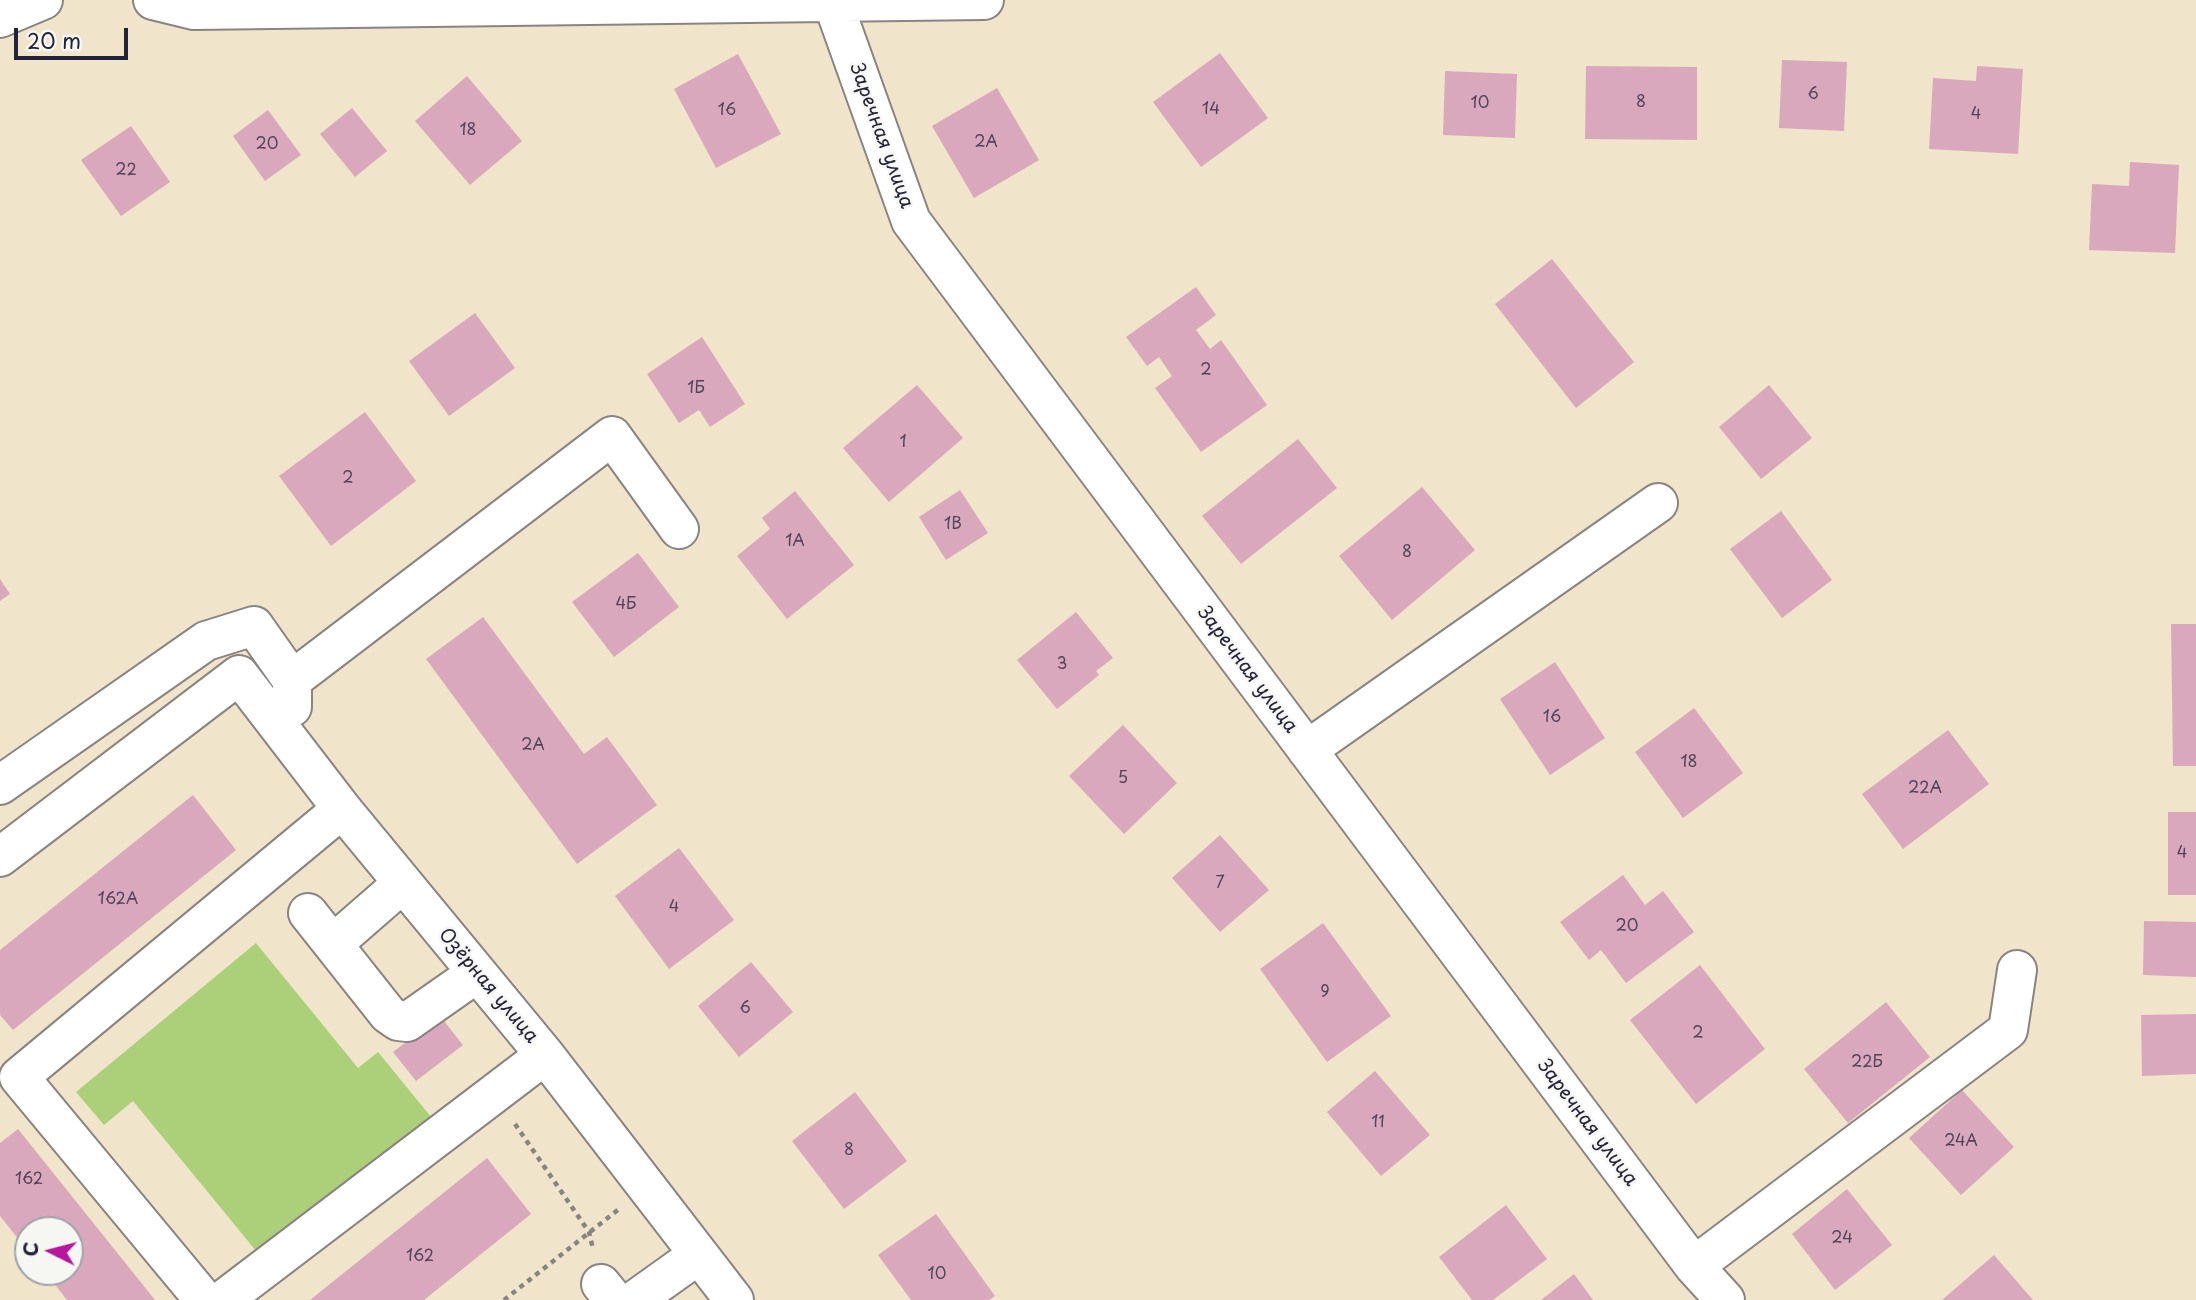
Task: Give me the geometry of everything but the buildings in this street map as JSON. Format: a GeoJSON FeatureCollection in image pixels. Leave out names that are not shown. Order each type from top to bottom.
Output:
{"type":"FeatureCollection","features":[{"type":"Feature","properties":{"kind":"street"},"geometry":{"type":"LineString","coordinates":[[0,18],[43,0]]}},
{"type":"Feature","properties":{"kind":"street"},"geometry":{"type":"LineString","coordinates":[[153,0],[194,10],[479,3],[984,0]]}},
{"type":"Feature","properties":{"kind":"street","name":"Заречная улица"},"geometry":{"type":"LineString","coordinates":[[833,2],[911,221],[1694,1266],[1726,1300]]}},
{"type":"Feature","properties":{"kind":"street"},"geometry":{"type":"LineString","coordinates":[[292,680],[612,436],[679,529]]}},
{"type":"Feature","properties":{"kind":"street"},"geometry":{"type":"LineString","coordinates":[[1307,750],[1658,503]]}},
{"type":"Feature","properties":{"kind":"street"},"geometry":{"type":"LineString","coordinates":[[0,785],[206,641],[254,626],[292,680],[293,744]]}},
{"type":"Feature","properties":{"kind":"street","name":"Озёрная улица"},"geometry":{"type":"LineString","coordinates":[[0,857],[239,676],[342,809],[545,1055],[734,1300]]}},
{"type":"Feature","properties":{"kind":"street"},"geometry":{"type":"LineString","coordinates":[[204,1300],[9,1085],[342,809]]}},
{"type":"Feature","properties":{"kind":"street"},"geometry":{"type":"LineString","coordinates":[[333,944],[403,883]]}},
{"type":"Feature","properties":{"kind":"street"},"geometry":{"type":"LineString","coordinates":[[308,913],[388,1014],[398,1021],[407,1022],[477,973]]}},
{"type":"Feature","properties":{"kind":"street"},"geometry":{"type":"LineString","coordinates":[[1694,1266],[2008,1030],[2017,970]]}},
{"type":"Feature","properties":{"kind":"street"},"geometry":{"type":"LineString","coordinates":[[223,1300],[545,1055]]}},
{"type":"Feature","properties":{"kind":"street"},"geometry":{"type":"LineString","coordinates":[[635,1300],[698,1255]]}},
{"type":"Feature","properties":{"kind":"path"},"geometry":{"type":"LineString","coordinates":[[494,1094],[589,1232],[608,1292]]}},
{"type":"Feature","properties":{"kind":"path"},"geometry":{"type":"LineString","coordinates":[[504,1300],[646,1188]]}},
{"type":"Feature","properties":{"kind":"green space"},"geometry":{"type":"Polygon","coordinates":[[[256,943],[358,1068],[378,1052],[436,1123],[266,1263],[133,1101],[104,1125],[76,1092],[256,943]]]}}]}
